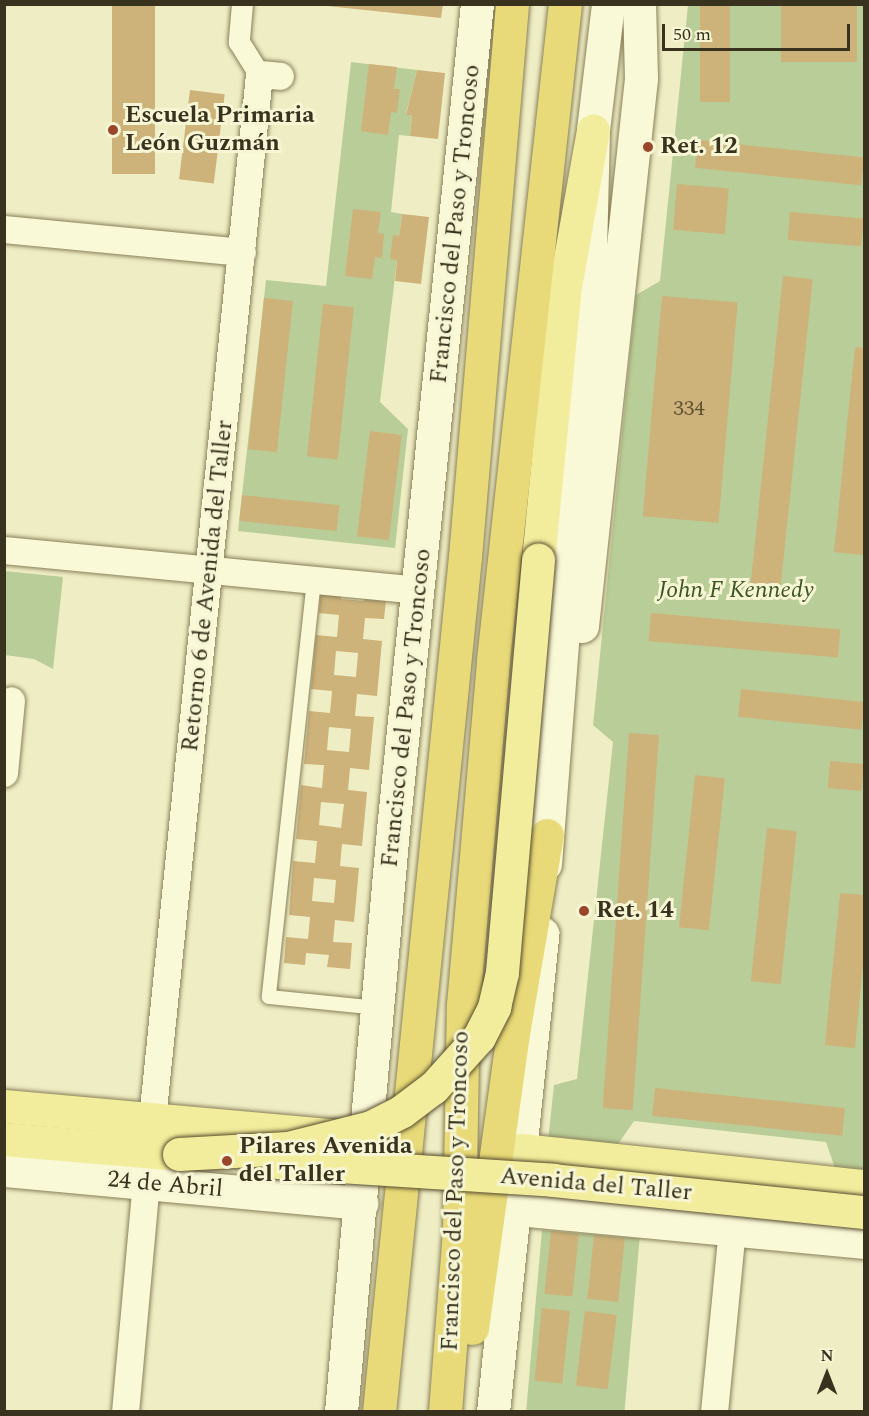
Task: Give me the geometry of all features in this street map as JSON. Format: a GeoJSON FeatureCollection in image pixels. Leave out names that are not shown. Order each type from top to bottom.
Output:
{"type":"FeatureCollection","features":[{"type":"Feature","properties":{"kind":"highway","name":"Francisco del Paso y Troncoso"},"geometry":{"type":"LineString","coordinates":[[379,1412],[465,557],[512,4]]}},
{"type":"Feature","properties":{"kind":"highway","name":"Francisco del Paso y Troncoso"},"geometry":{"type":"LineString","coordinates":[[445,1412],[459,1229],[463,1005],[492,672],[566,4]]}},
{"type":"Feature","properties":{"kind":"highway"},"geometry":{"type":"LineString","coordinates":[[453,1412],[471,1331],[512,1039],[547,835]]}},
{"type":"Feature","properties":{"kind":"main road","name":"Francisco del Paso y Troncoso"},"geometry":{"type":"LineString","coordinates":[[340,1412],[477,4]]}},
{"type":"Feature","properties":{"kind":"main road","name":"Francisco del Paso y Troncoso"},"geometry":{"type":"LineString","coordinates":[[493,1412],[539,979],[555,707],[589,294],[592,129],[608,4]]}},
{"type":"Feature","properties":{"kind":"main road"},"geometry":{"type":"LineString","coordinates":[[555,707],[580,644],[641,78],[639,4]]}},
{"type":"Feature","properties":{"kind":"main road"},"geometry":{"type":"LineString","coordinates":[[179,1155],[288,1148],[371,1127],[402,1111],[433,1088],[479,1037],[494,1007],[502,972],[538,560],[565,286],[592,129]]}},
{"type":"Feature","properties":{"kind":"main road"},"geometry":{"type":"LineString","coordinates":[[4,1106],[367,1139]]}},
{"type":"Feature","properties":{"kind":"main road","name":"Avenida del Taller"},"geometry":{"type":"LineString","coordinates":[[4,1139],[179,1155],[554,1180],[864,1212]]}},
{"type":"Feature","properties":{"kind":"main road","name":"Avenida del Taller"},"geometry":{"type":"LineString","coordinates":[[521,1150],[864,1186]]}},
{"type":"Feature","properties":{"kind":"main road"},"geometry":{"type":"LineString","coordinates":[[630,1220],[605,1210],[598,1202],[597,1186],[608,1168],[632,1162]]}},
{"type":"Feature","properties":{"kind":"main road","name":"24 de Abril"},"geometry":{"type":"LineString","coordinates":[[4,1170],[361,1203]]}},
{"type":"Feature","properties":{"kind":"main road","name":"Avenida del Taller"},"geometry":{"type":"LineString","coordinates":[[516,1209],[864,1242]]}},
{"type":"Feature","properties":{"kind":"street"},"geometry":{"type":"LineString","coordinates":[[242,4],[238,42],[270,75]]}},
{"type":"Feature","properties":{"kind":"street","name":"Retorno 6 de Avenida del Taller"},"geometry":{"type":"LineString","coordinates":[[152,1119],[242,252],[270,75]]}},
{"type":"Feature","properties":{"kind":"street"},"geometry":{"type":"LineString","coordinates":[[4,229],[242,252]]}},
{"type":"Feature","properties":{"kind":"street"},"geometry":{"type":"LineString","coordinates":[[4,550],[419,590]]}},
{"type":"Feature","properties":{"kind":"street"},"geometry":{"type":"LineString","coordinates":[[4,773],[11,700]]}},
{"type":"Feature","properties":{"kind":"street"},"geometry":{"type":"LineString","coordinates":[[124,1412],[146,1183]]}},
{"type":"Feature","properties":{"kind":"street"},"geometry":{"type":"LineString","coordinates":[[714,1412],[732,1229]]}},
{"type":"Feature","properties":{"kind":"lane"},"geometry":{"type":"LineString","coordinates":[[314,580],[268,997],[379,1008]]}},
{"type":"Feature","properties":{"kind":"green space","name":"John F Kennedy"},"geometry":{"type":"Polygon","coordinates":[[[688,5],[864,5],[864,1174],[836,1171],[826,1142],[634,1121],[616,1147],[548,1141],[554,1085],[577,1079],[613,742],[593,725],[636,295],[660,281],[688,5]]]}},
{"type":"Feature","properties":{"kind":"green space"},"geometry":{"type":"Polygon","coordinates":[[[351,62],[417,70],[406,114],[412,115],[410,136],[399,135],[391,212],[402,214],[399,236],[393,236],[397,260],[380,402],[408,429],[395,548],[238,531],[266,280],[326,286],[351,62]]]}},
{"type":"Feature","properties":{"kind":"green space"},"geometry":{"type":"Polygon","coordinates":[[[5,571],[63,577],[53,669],[34,659],[5,655],[5,571]]]}},
{"type":"Feature","properties":{"kind":"green space"},"geometry":{"type":"Polygon","coordinates":[[[542,1230],[640,1239],[624,1412],[526,1412],[542,1230]]]}},
{"type":"Feature","properties":{"kind":"building"},"geometry":{"type":"Polygon","coordinates":[[[112,4],[155,4],[155,174],[112,174],[112,4]]]}},
{"type":"Feature","properties":{"kind":"building"},"geometry":{"type":"Polygon","coordinates":[[[308,4],[443,4],[441,18],[308,4]]]}},
{"type":"Feature","properties":{"kind":"building"},"geometry":{"type":"Polygon","coordinates":[[[700,4],[730,4],[730,102],[700,102],[700,4]]]}},
{"type":"Feature","properties":{"kind":"building"},"geometry":{"type":"Polygon","coordinates":[[[781,4],[857,4],[857,62],[781,62],[781,4]]]}},
{"type":"Feature","properties":{"kind":"building"},"geometry":{"type":"Polygon","coordinates":[[[369,64],[397,67],[394,89],[400,89],[397,113],[391,112],[388,135],[361,131],[369,64]]]}},
{"type":"Feature","properties":{"kind":"building"},"geometry":{"type":"Polygon","coordinates":[[[417,70],[445,73],[438,139],[410,136],[412,115],[406,115],[417,70]]]}},
{"type":"Feature","properties":{"kind":"building"},"geometry":{"type":"Polygon","coordinates":[[[190,90],[225,94],[214,184],[179,179],[190,90]]]}},
{"type":"Feature","properties":{"kind":"building"},"geometry":{"type":"Polygon","coordinates":[[[698,140],[864,157],[861,185],[695,168],[698,140]]]}},
{"type":"Feature","properties":{"kind":"building"},"geometry":{"type":"Polygon","coordinates":[[[677,184],[729,189],[725,234],[673,230],[677,184]]]}},
{"type":"Feature","properties":{"kind":"building"},"geometry":{"type":"Polygon","coordinates":[[[353,209],[381,212],[378,233],[384,234],[382,258],[375,257],[372,279],[345,276],[353,209]]]}},
{"type":"Feature","properties":{"kind":"building"},"geometry":{"type":"Polygon","coordinates":[[[790,212],[864,218],[861,246],[788,240],[790,212]]]}},
{"type":"Feature","properties":{"kind":"building"},"geometry":{"type":"Polygon","coordinates":[[[402,214],[429,217],[421,284],[395,281],[397,260],[390,259],[393,235],[399,236],[402,214]]]}},
{"type":"Feature","properties":{"kind":"building"},"geometry":{"type":"Polygon","coordinates":[[[783,276],[813,279],[780,588],[750,585],[783,276]]]}},
{"type":"Feature","properties":{"kind":"building"},"geometry":{"type":"Polygon","coordinates":[[[662,296],[738,303],[718,523],[643,516],[662,296]]]}},
{"type":"Feature","properties":{"kind":"building"},"geometry":{"type":"Polygon","coordinates":[[[264,298],[293,301],[277,452],[248,449],[264,298]]]}},
{"type":"Feature","properties":{"kind":"building"},"geometry":{"type":"Polygon","coordinates":[[[323,304],[354,307],[338,459],[307,456],[323,304]]]}},
{"type":"Feature","properties":{"kind":"building"},"geometry":{"type":"Polygon","coordinates":[[[855,347],[864,348],[864,555],[834,552],[855,347]]]}},
{"type":"Feature","properties":{"kind":"building"},"geometry":{"type":"Polygon","coordinates":[[[370,431],[402,435],[389,540],[357,536],[370,431]]]}},
{"type":"Feature","properties":{"kind":"building"},"geometry":{"type":"Polygon","coordinates":[[[242,495],[339,505],[337,531],[239,521],[242,495]]]}},
{"type":"Feature","properties":{"kind":"building"},"geometry":{"type":"Polygon","coordinates":[[[321,585],[342,586],[341,599],[364,601],[365,588],[387,591],[384,619],[365,618],[363,639],[382,641],[377,696],[357,694],[355,716],[374,717],[369,770],[350,768],[348,790],[367,792],[362,846],[342,844],[340,866],[359,868],[354,922],[335,920],[333,942],[352,943],[350,969],[327,967],[329,955],[306,953],[305,965],[284,963],[286,937],[308,939],[310,917],[289,915],[293,861],[315,863],[317,841],[296,839],[301,785],[322,788],[324,765],[304,764],[309,711],[330,713],[332,691],[311,689],[316,635],[337,637],[339,615],[319,613],[321,585]],[[336,651],[334,675],[356,677],[358,653],[336,651]],[[329,727],[327,750],[349,752],[351,729],[329,727]],[[321,802],[319,825],[341,828],[344,804],[321,802]],[[314,878],[312,901],[334,903],[336,880],[314,878]]]}},
{"type":"Feature","properties":{"kind":"building"},"geometry":{"type":"Polygon","coordinates":[[[651,613],[840,630],[838,657],[649,641],[651,613]]]}},
{"type":"Feature","properties":{"kind":"building"},"geometry":{"type":"Polygon","coordinates":[[[741,689],[864,702],[861,730],[738,717],[741,689]]]}},
{"type":"Feature","properties":{"kind":"building"},"geometry":{"type":"Polygon","coordinates":[[[629,733],[659,735],[633,1110],[603,1108],[629,733]]]}},
{"type":"Feature","properties":{"kind":"building"},"geometry":{"type":"Polygon","coordinates":[[[830,761],[864,764],[862,791],[828,788],[830,761]]]}},
{"type":"Feature","properties":{"kind":"building"},"geometry":{"type":"Polygon","coordinates":[[[695,775],[725,778],[709,930],[679,927],[695,775]]]}},
{"type":"Feature","properties":{"kind":"building"},"geometry":{"type":"Polygon","coordinates":[[[767,828],[797,831],[781,984],[751,981],[767,828]]]}},
{"type":"Feature","properties":{"kind":"building"},"geometry":{"type":"Polygon","coordinates":[[[840,893],[864,895],[864,953],[855,1048],[825,1045],[840,893]]]}},
{"type":"Feature","properties":{"kind":"building"},"geometry":{"type":"Polygon","coordinates":[[[655,1088],[845,1108],[842,1136],[652,1116],[655,1088]]]}},
{"type":"Feature","properties":{"kind":"building"},"geometry":{"type":"Polygon","coordinates":[[[551,1231],[579,1234],[572,1297],[544,1294],[551,1231]]]}},
{"type":"Feature","properties":{"kind":"building"},"geometry":{"type":"Polygon","coordinates":[[[594,1235],[625,1238],[618,1302],[587,1299],[594,1235]]]}},
{"type":"Feature","properties":{"kind":"building"},"geometry":{"type":"Polygon","coordinates":[[[542,1308],[570,1311],[562,1384],[534,1381],[542,1308]]]}},
{"type":"Feature","properties":{"kind":"building"},"geometry":{"type":"Polygon","coordinates":[[[585,1311],[617,1315],[608,1389],[576,1385],[585,1311]]]}},
{"type":"Feature","properties":{"kind":"place","name":"Escuela Primaria León Guzmán"},"geometry":{"type":"Point","coordinates":[113,130]}},
{"type":"Feature","properties":{"kind":"place","name":"Ret. 12"},"geometry":{"type":"Point","coordinates":[648,147]}},
{"type":"Feature","properties":{"kind":"place","name":"Ret. 14"},"geometry":{"type":"Point","coordinates":[584,911]}},
{"type":"Feature","properties":{"kind":"place","name":"Pilares Avenida del Taller"},"geometry":{"type":"Point","coordinates":[227,1161]}}]}
